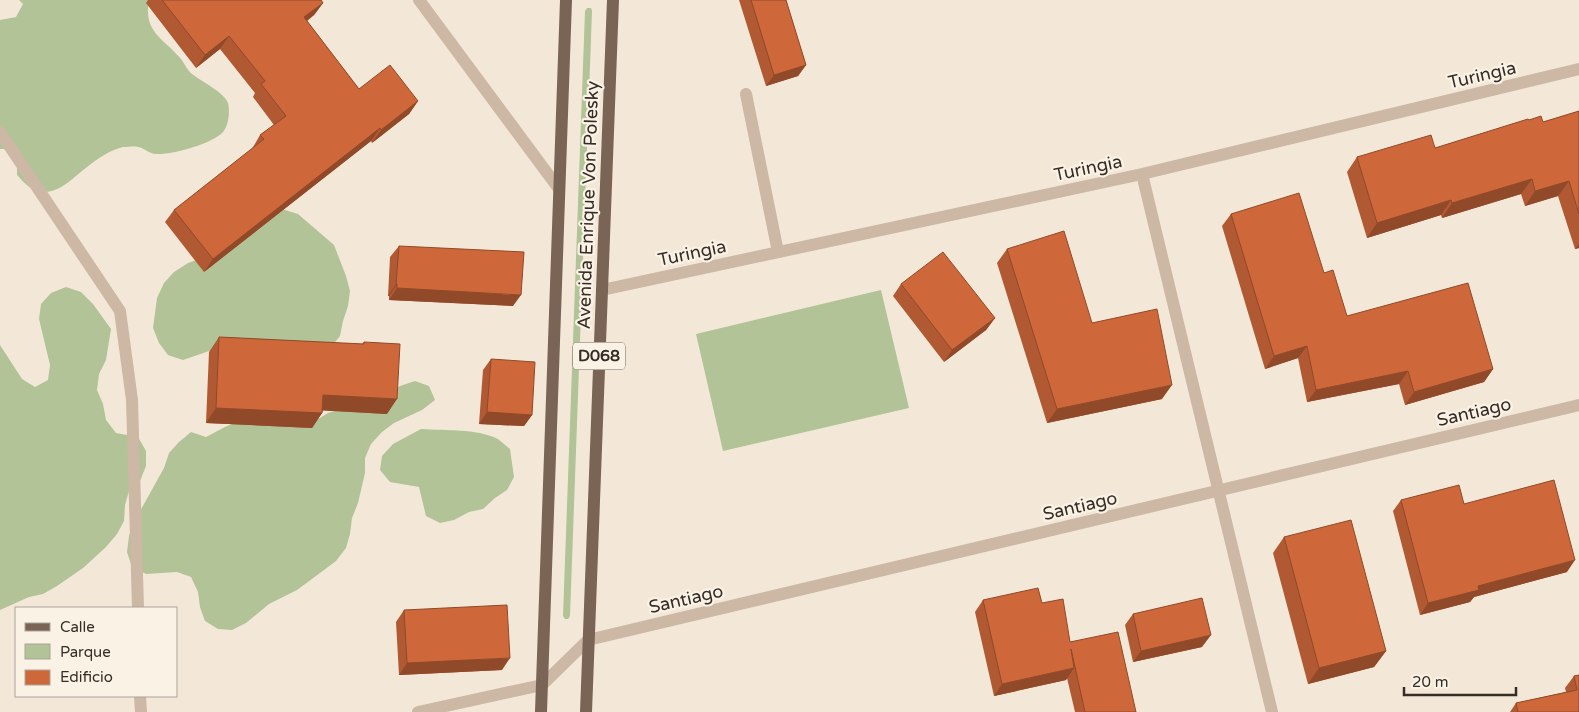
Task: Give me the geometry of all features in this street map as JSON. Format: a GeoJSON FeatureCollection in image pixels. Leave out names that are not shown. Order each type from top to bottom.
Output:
{"type":"FeatureCollection","features":[{"type":"Feature","properties":{"kind":"main road","name":"Avenida Enrique Von Polesky"},"geometry":{"type":"LineString","coordinates":[[541,712],[566,0]]}},
{"type":"Feature","properties":{"kind":"main road","name":"Avenida Enrique Von Polesky"},"geometry":{"type":"LineString","coordinates":[[586,712],[614,0]]}},
{"type":"Feature","properties":{"kind":"street"},"geometry":{"type":"LineString","coordinates":[[419,0],[559,189]]}},
{"type":"Feature","properties":{"kind":"street","name":"Turingia"},"geometry":{"type":"LineString","coordinates":[[602,290],[1142,174],[1579,69]]}},
{"type":"Feature","properties":{"kind":"street"},"geometry":{"type":"LineString","coordinates":[[746,94],[778,252]]}},
{"type":"Feature","properties":{"kind":"street"},"geometry":{"type":"LineString","coordinates":[[0,132],[120,310],[132,400],[138,607]]}},
{"type":"Feature","properties":{"kind":"street"},"geometry":{"type":"LineString","coordinates":[[1142,174],[1272,712]]}},
{"type":"Feature","properties":{"kind":"street","name":"Santiago"},"geometry":{"type":"LineString","coordinates":[[588,640],[1579,405]]}},
{"type":"Feature","properties":{"kind":"street"},"geometry":{"type":"LineString","coordinates":[[418,712],[542,685],[588,640]]}},
{"type":"Feature","properties":{"kind":"street"},"geometry":{"type":"LineString","coordinates":[[140,697],[141,712]]}},
{"type":"Feature","properties":{"kind":"green space"},"geometry":{"type":"Polygon","coordinates":[[[19,0],[149,0],[149,20],[156,34],[181,59],[190,72],[226,99],[229,114],[225,129],[210,141],[172,153],[154,154],[137,147],[118,148],[99,158],[60,188],[45,192],[36,191],[28,186],[17,175],[17,161],[7,149],[0,149],[0,20],[16,17],[23,4],[19,0]]]}},
{"type":"Feature","properties":{"kind":"green space"},"geometry":{"type":"Polygon","coordinates":[[[587,8],[591,8],[592,11],[570,616],[568,619],[565,619],[563,616],[585,11],[587,8]]]}},
{"type":"Feature","properties":{"kind":"green space"},"geometry":{"type":"Polygon","coordinates":[[[282,209],[298,214],[334,245],[350,291],[340,336],[328,351],[212,350],[183,360],[168,355],[159,343],[153,328],[157,298],[164,283],[174,272],[188,263],[202,258],[282,209]]]}},
{"type":"Feature","properties":{"kind":"green space"},"geometry":{"type":"Polygon","coordinates":[[[66,287],[81,292],[93,304],[111,329],[106,360],[99,374],[97,390],[103,404],[106,420],[116,433],[138,437],[146,451],[146,466],[140,481],[129,491],[125,505],[124,521],[117,534],[106,547],[83,568],[57,586],[43,594],[29,597],[0,610],[0,345],[22,379],[35,387],[48,380],[50,365],[39,319],[41,304],[51,293],[66,287]]]}},
{"type":"Feature","properties":{"kind":"green space"},"geometry":{"type":"Polygon","coordinates":[[[881,290],[909,408],[723,451],[696,334],[881,290]]]}},
{"type":"Feature","properties":{"kind":"green space"},"geometry":{"type":"Polygon","coordinates":[[[415,381],[429,386],[435,400],[422,410],[394,423],[371,444],[365,458],[365,473],[358,503],[352,518],[346,548],[336,561],[297,590],[269,604],[246,623],[232,630],[218,629],[205,621],[200,607],[198,592],[191,577],[177,572],[146,574],[132,567],[127,552],[129,536],[134,522],[164,468],[169,453],[191,432],[206,437],[239,421],[315,421],[328,413],[386,396],[400,386],[415,381]]]}},
{"type":"Feature","properties":{"kind":"green space"},"geometry":{"type":"Polygon","coordinates":[[[421,429],[480,433],[498,439],[510,449],[514,477],[507,490],[483,509],[469,512],[454,520],[440,523],[426,516],[419,487],[390,482],[380,470],[382,456],[393,444],[421,429]]]}},
{"type":"Feature","properties":{"kind":"building"},"geometry":{"type":"Polygon","coordinates":[[[162,0],[321,0],[323,3],[304,17],[359,89],[390,65],[418,101],[381,130],[380,128],[213,259],[174,210],[264,139],[260,135],[286,116],[261,84],[265,81],[229,36],[205,55],[162,0]]]}},
{"type":"Feature","properties":{"kind":"building"},"geometry":{"type":"Polygon","coordinates":[[[751,0],[786,0],[806,65],[774,75],[751,0]]]}},
{"type":"Feature","properties":{"kind":"building"},"geometry":{"type":"Polygon","coordinates":[[[1579,111],[1579,214],[1569,181],[1535,191],[1532,179],[1452,203],[1451,200],[1377,223],[1357,157],[1431,135],[1435,148],[1528,119],[1541,116],[1543,122],[1579,111]]]}},
{"type":"Feature","properties":{"kind":"building"},"geometry":{"type":"Polygon","coordinates":[[[1299,193],[1324,273],[1333,270],[1347,316],[1468,283],[1493,369],[1414,392],[1408,371],[1316,390],[1307,346],[1274,356],[1231,214],[1299,193]]]}},
{"type":"Feature","properties":{"kind":"building"},"geometry":{"type":"Polygon","coordinates":[[[1064,231],[1092,323],[1157,309],[1172,385],[1057,409],[1007,249],[1064,231]]]}},
{"type":"Feature","properties":{"kind":"building"},"geometry":{"type":"Polygon","coordinates":[[[399,246],[524,252],[521,295],[397,288],[399,246]]]}},
{"type":"Feature","properties":{"kind":"building"},"geometry":{"type":"Polygon","coordinates":[[[943,252],[995,318],[952,350],[901,284],[943,252]]]}},
{"type":"Feature","properties":{"kind":"building"},"geometry":{"type":"Polygon","coordinates":[[[219,337],[400,344],[397,399],[323,395],[322,413],[216,408],[219,337]]]}},
{"type":"Feature","properties":{"kind":"building"},"geometry":{"type":"Polygon","coordinates":[[[491,359],[535,362],[532,415],[487,412],[491,359]]]}},
{"type":"Feature","properties":{"kind":"building"},"geometry":{"type":"Polygon","coordinates":[[[1554,480],[1575,560],[1478,586],[1479,590],[1428,603],[1401,500],[1459,485],[1464,504],[1554,480]]]}},
{"type":"Feature","properties":{"kind":"building"},"geometry":{"type":"Polygon","coordinates":[[[1351,520],[1386,651],[1319,668],[1284,537],[1351,520]]]}},
{"type":"Feature","properties":{"kind":"building"},"geometry":{"type":"Polygon","coordinates":[[[1038,588],[1042,603],[1063,599],[1070,642],[1118,632],[1136,712],[1085,712],[1071,649],[1074,668],[1002,684],[983,600],[1038,588]]]}},
{"type":"Feature","properties":{"kind":"building"},"geometry":{"type":"Polygon","coordinates":[[[1202,598],[1211,635],[1141,651],[1133,614],[1202,598]]]}},
{"type":"Feature","properties":{"kind":"building"},"geometry":{"type":"Polygon","coordinates":[[[507,605],[510,658],[407,663],[404,610],[507,605]]]}},
{"type":"Feature","properties":{"kind":"building"},"geometry":{"type":"Polygon","coordinates":[[[1579,675],[1579,712],[1518,712],[1516,703],[1577,690],[1574,676],[1579,675]]]}}]}
